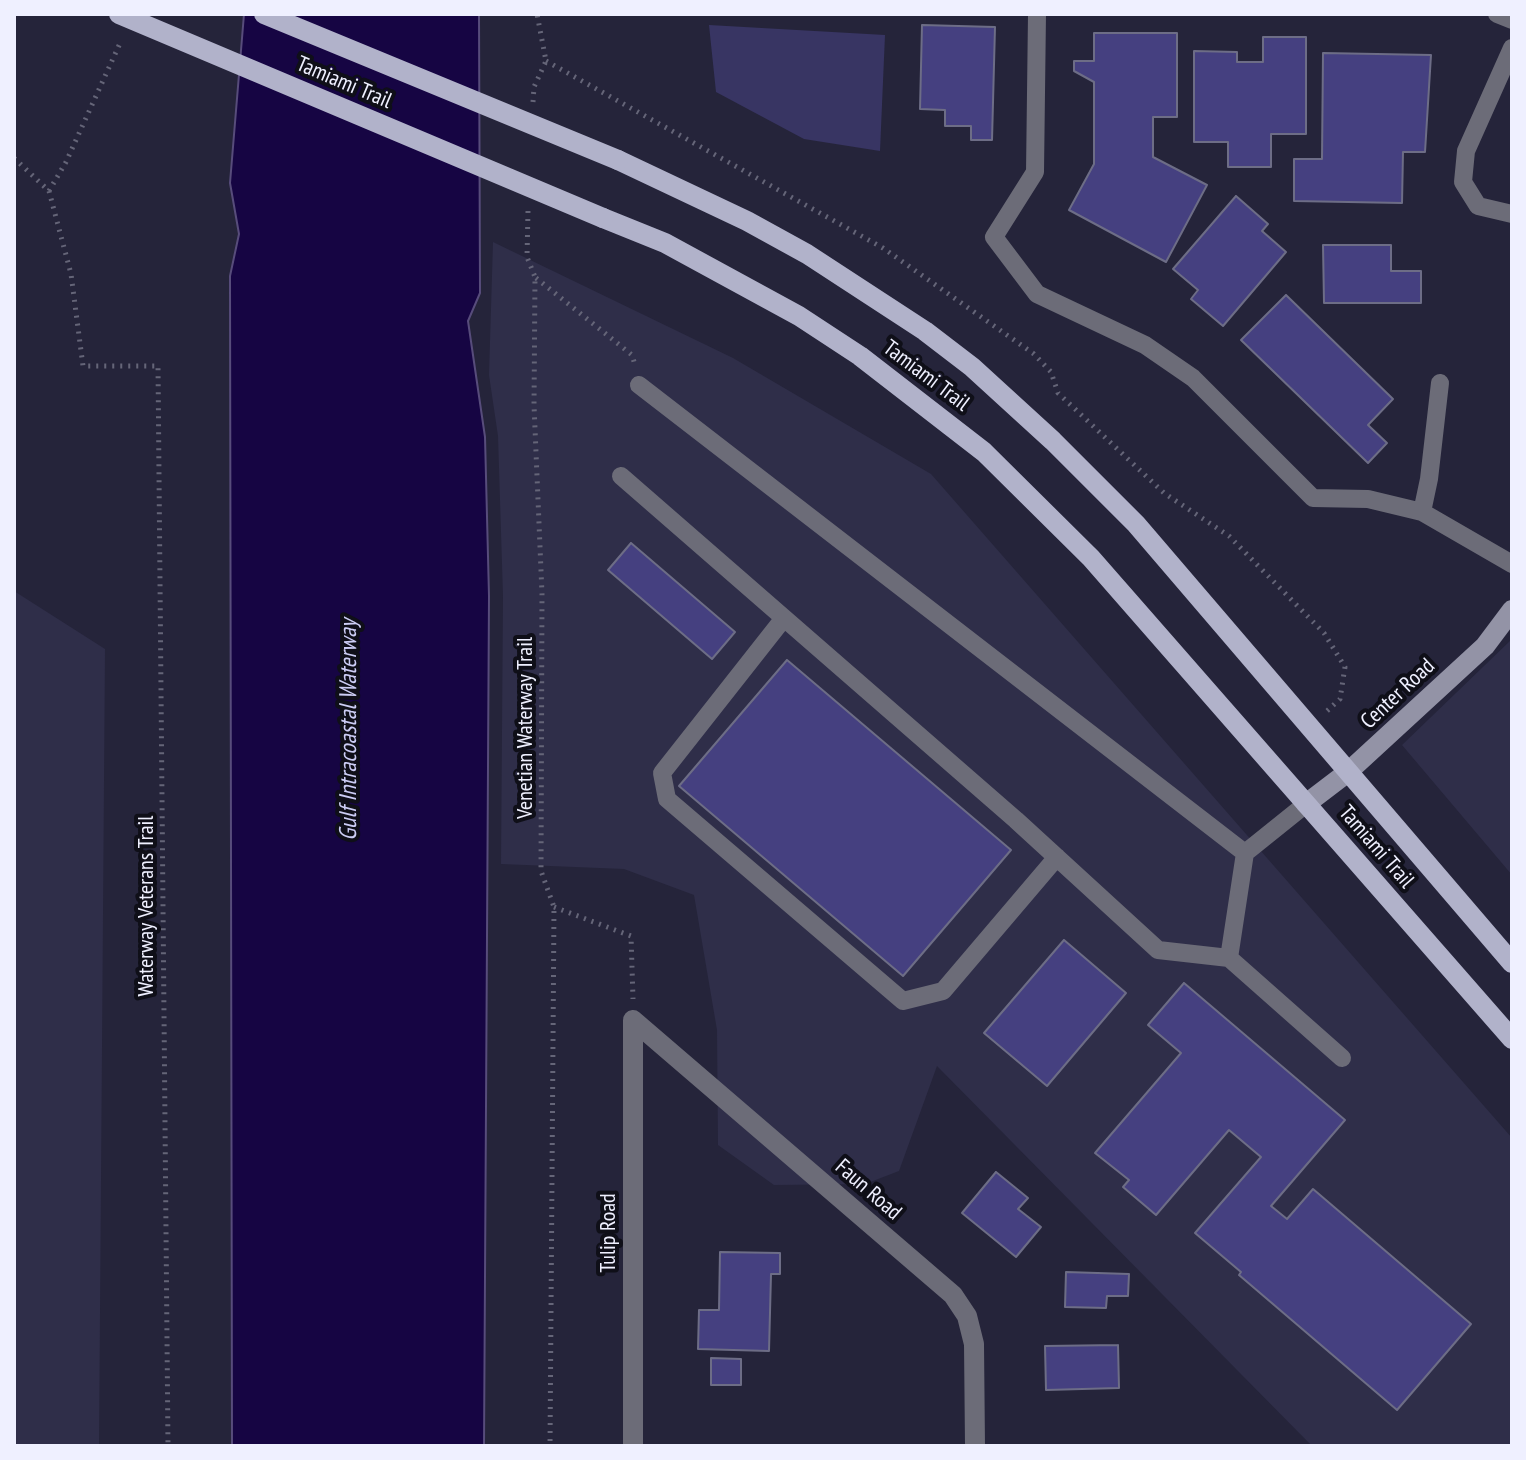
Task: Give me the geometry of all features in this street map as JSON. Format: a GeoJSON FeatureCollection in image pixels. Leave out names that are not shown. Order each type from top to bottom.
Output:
{"type":"FeatureCollection","features":[{"type":"Feature","properties":{"kind":"main road","name":"Tamiami Trail"},"geometry":{"type":"LineString","coordinates":[[264,14],[618,160],[747,221],[807,254],[912,322],[972,367],[1053,441],[1136,524],[1512,963]]}},
{"type":"Feature","properties":{"kind":"main road","name":"Tamiami Trail"},"geometry":{"type":"LineString","coordinates":[[123,21],[603,218],[720,270],[860,356],[984,452],[1091,558],[1512,1039]]}},
{"type":"Feature","properties":{"kind":"street","name":"Center Road"},"geometry":{"type":"LineString","coordinates":[[1306,804],[1348,772],[1485,646],[1512,610]]}},
{"type":"Feature","properties":{"kind":"street","name":"Tulip Road"},"geometry":{"type":"LineString","coordinates":[[633,1020],[633,1446]]}},
{"type":"Feature","properties":{"kind":"street","name":"Faun Road"},"geometry":{"type":"LineString","coordinates":[[633,1020],[953,1295],[967,1316],[974,1344],[975,1446]]}},
{"type":"Feature","properties":{"kind":"lane"},"geometry":{"type":"LineString","coordinates":[[1037,14],[1035,172],[994,237],[1037,294],[1145,345],[1193,378],[1313,498],[1368,499],[1422,512],[1512,564]]}},
{"type":"Feature","properties":{"kind":"lane"},"geometry":{"type":"LineString","coordinates":[[1497,14],[1512,20]]}},
{"type":"Feature","properties":{"kind":"lane"},"geometry":{"type":"LineString","coordinates":[[1512,48],[1466,151],[1463,182],[1478,206],[1512,214]]}},
{"type":"Feature","properties":{"kind":"lane"},"geometry":{"type":"LineString","coordinates":[[1422,512],[1440,383]]}},
{"type":"Feature","properties":{"kind":"lane"},"geometry":{"type":"LineString","coordinates":[[639,385],[1245,853]]}},
{"type":"Feature","properties":{"kind":"lane"},"geometry":{"type":"LineString","coordinates":[[621,476],[1057,857],[1158,950],[1229,958],[1342,1058]]}},
{"type":"Feature","properties":{"kind":"lane"},"geometry":{"type":"LineString","coordinates":[[784,618],[662,773],[667,799],[903,1001],[943,991],[1057,857]]}},
{"type":"Feature","properties":{"kind":"lane"},"geometry":{"type":"LineString","coordinates":[[1229,958],[1245,853],[1306,804]]}},
{"type":"Feature","properties":{"kind":"path"},"geometry":{"type":"LineString","coordinates":[[532,117],[534,87],[546,61],[537,14]]}},
{"type":"Feature","properties":{"kind":"path"},"geometry":{"type":"LineString","coordinates":[[14,158],[49,191],[66,162],[123,21]]}},
{"type":"Feature","properties":{"kind":"path","name":"Waterway Veterans Trail"},"geometry":{"type":"LineString","coordinates":[[49,191],[71,274],[83,366],[158,366],[168,1446]]}},
{"type":"Feature","properties":{"kind":"path","name":"Venetian Waterway Trail"},"geometry":{"type":"LineString","coordinates":[[528,209],[527,257],[535,277],[534,405],[542,594],[541,871],[554,907],[550,1446]]}},
{"type":"Feature","properties":{"kind":"path"},"geometry":{"type":"LineString","coordinates":[[535,277],[632,355],[639,385]]}},
{"type":"Feature","properties":{"kind":"path"},"geometry":{"type":"LineString","coordinates":[[554,907],[631,936],[633,1020]]}},
{"type":"Feature","properties":{"kind":"shaded area"},"geometry":{"type":"Polygon","coordinates":[[[709,25],[885,35],[880,151],[804,139],[716,92],[709,25]]]}},
{"type":"Feature","properties":{"kind":"shaded area"},"geometry":{"type":"Polygon","coordinates":[[[493,242],[733,358],[931,474],[1512,1138],[1512,1446],[1312,1446],[937,1066],[899,1171],[865,1184],[774,1185],[718,1145],[717,1030],[694,895],[624,869],[501,864],[503,596],[498,436],[489,375],[493,242]]]}},
{"type":"Feature","properties":{"kind":"shaded area"},"geometry":{"type":"Polygon","coordinates":[[[14,591],[105,649],[99,1446],[14,1446],[14,591]]]}},
{"type":"Feature","properties":{"kind":"shaded area"},"geometry":{"type":"Polygon","coordinates":[[[1512,639],[1512,875],[1402,745],[1512,639]]]}},
{"type":"Feature","properties":{"kind":"water","name":"Gulf Intracoastal Waterway"},"geometry":{"type":"Polygon","coordinates":[[[244,14],[479,14],[480,293],[468,321],[485,437],[489,596],[484,1446],[232,1446],[230,276],[239,234],[230,183],[244,14]]]}},
{"type":"Feature","properties":{"kind":"building"},"geometry":{"type":"Polygon","coordinates":[[[922,25],[995,27],[992,140],[971,140],[971,126],[945,126],[945,110],[920,109],[922,25]]]}},
{"type":"Feature","properties":{"kind":"building"},"geometry":{"type":"Polygon","coordinates":[[[1094,33],[1177,33],[1177,117],[1153,117],[1153,157],[1207,185],[1166,262],[1069,210],[1094,164],[1094,82],[1074,71],[1074,61],[1094,61],[1094,33]]]}},
{"type":"Feature","properties":{"kind":"building"},"geometry":{"type":"Polygon","coordinates":[[[1263,37],[1306,37],[1306,134],[1271,134],[1271,167],[1228,167],[1228,142],[1194,142],[1194,51],[1237,52],[1237,62],[1263,62],[1263,37]]]}},
{"type":"Feature","properties":{"kind":"building"},"geometry":{"type":"Polygon","coordinates":[[[1323,53],[1431,55],[1425,152],[1403,152],[1402,203],[1294,201],[1294,159],[1322,159],[1323,53]]]}},
{"type":"Feature","properties":{"kind":"building"},"geometry":{"type":"Polygon","coordinates":[[[1236,196],[1268,224],[1262,231],[1286,252],[1223,326],[1191,299],[1198,290],[1173,269],[1236,196]]]}},
{"type":"Feature","properties":{"kind":"building"},"geometry":{"type":"Polygon","coordinates":[[[1323,245],[1391,245],[1391,271],[1421,271],[1421,303],[1324,303],[1323,245]]]}},
{"type":"Feature","properties":{"kind":"building"},"geometry":{"type":"Polygon","coordinates":[[[1286,295],[1393,399],[1368,425],[1387,443],[1368,463],[1241,340],[1286,295]]]}},
{"type":"Feature","properties":{"kind":"building"},"geometry":{"type":"Polygon","coordinates":[[[631,543],[735,632],[712,659],[608,570],[631,543]]]}},
{"type":"Feature","properties":{"kind":"building"},"geometry":{"type":"Polygon","coordinates":[[[787,660],[1011,850],[903,976],[679,786],[787,660]]]}},
{"type":"Feature","properties":{"kind":"building"},"geometry":{"type":"Polygon","coordinates":[[[1064,940],[1126,993],[1047,1086],[984,1033],[1064,940]]]}},
{"type":"Feature","properties":{"kind":"building"},"geometry":{"type":"Polygon","coordinates":[[[1184,983],[1345,1120],[1271,1206],[1287,1219],[1313,1189],[1471,1324],[1397,1410],[1239,1275],[1241,1272],[1195,1233],[1261,1157],[1229,1130],[1156,1215],[1123,1187],[1129,1180],[1095,1153],[1181,1053],[1148,1025],[1184,983]]]}},
{"type":"Feature","properties":{"kind":"building"},"geometry":{"type":"Polygon","coordinates":[[[996,1172],[1028,1198],[1018,1209],[1041,1227],[1016,1257],[962,1213],[996,1172]]]}},
{"type":"Feature","properties":{"kind":"building"},"geometry":{"type":"Polygon","coordinates":[[[720,1252],[780,1253],[780,1274],[771,1274],[769,1351],[698,1349],[699,1310],[719,1310],[720,1252]]]}},
{"type":"Feature","properties":{"kind":"building"},"geometry":{"type":"Polygon","coordinates":[[[1066,1272],[1129,1274],[1128,1296],[1107,1296],[1106,1308],[1065,1307],[1066,1272]]]}},
{"type":"Feature","properties":{"kind":"building"},"geometry":{"type":"Polygon","coordinates":[[[1118,1345],[1119,1388],[1046,1390],[1045,1346],[1118,1345]]]}},
{"type":"Feature","properties":{"kind":"building"},"geometry":{"type":"Polygon","coordinates":[[[711,1358],[741,1359],[741,1385],[711,1385],[711,1358]]]}}]}
